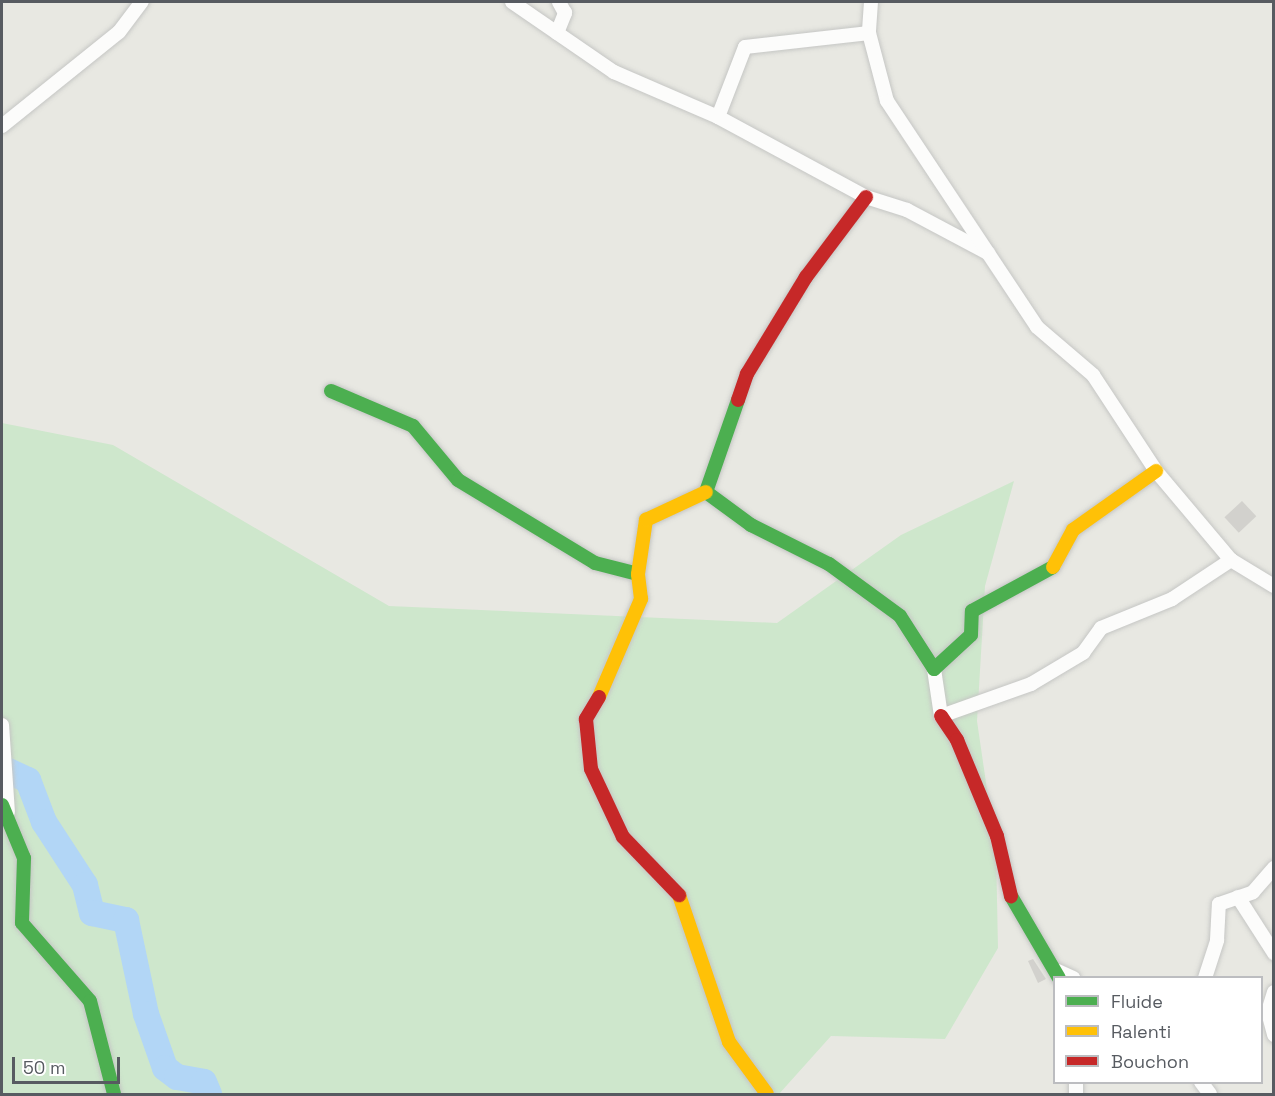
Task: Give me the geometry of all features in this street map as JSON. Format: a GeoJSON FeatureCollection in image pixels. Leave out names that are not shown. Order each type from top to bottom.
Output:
{"type":"FeatureCollection","features":[{"type":"Feature","properties":{"kind":"street"},"geometry":{"type":"LineString","coordinates":[[2,126],[119,32],[142,2]]}},
{"type":"Feature","properties":{"kind":"street"},"geometry":{"type":"LineString","coordinates":[[512,2],[614,72],[718,117],[866,197],[907,210],[990,254]]}},
{"type":"Feature","properties":{"kind":"street"},"geometry":{"type":"LineString","coordinates":[[557,33],[565,13],[559,2]]}},
{"type":"Feature","properties":{"kind":"street"},"geometry":{"type":"LineString","coordinates":[[872,2],[869,33],[887,101],[1037,327],[1093,375],[1156,471],[1231,561],[1274,586]]}},
{"type":"Feature","properties":{"kind":"street"},"geometry":{"type":"LineString","coordinates":[[718,117],[745,46],[869,33]]}},
{"type":"Feature","properties":{"kind":"street"},"geometry":{"type":"LineString","coordinates":[[767,1095],[729,1042],[684,901],[623,837],[591,769],[586,719],[597,708],[601,683],[641,599],[638,574],[646,520],[706,492],[747,374],[806,277],[866,197]]}},
{"type":"Feature","properties":{"kind":"street"},"geometry":{"type":"LineString","coordinates":[[331,391],[412,426],[458,480],[595,563],[638,574]]}},
{"type":"Feature","properties":{"kind":"street"},"geometry":{"type":"LineString","coordinates":[[934,669],[972,635],[972,610],[1059,564],[1073,530],[1156,471]]}},
{"type":"Feature","properties":{"kind":"street"},"geometry":{"type":"LineString","coordinates":[[706,492],[751,525],[829,564],[900,615],[934,669],[940,716],[957,740],[997,836],[1012,902],[1040,952],[1059,974]]}},
{"type":"Feature","properties":{"kind":"street"},"geometry":{"type":"LineString","coordinates":[[940,716],[1031,684],[1083,653],[1101,628],[1172,599],[1231,561]]}},
{"type":"Feature","properties":{"kind":"street"},"geometry":{"type":"LineString","coordinates":[[2,725],[5,809],[24,858],[22,923],[90,1001],[114,1095]]}},
{"type":"Feature","properties":{"kind":"street"},"geometry":{"type":"LineString","coordinates":[[1206,976],[1217,940],[1219,904],[1253,892],[1274,868]]}},
{"type":"Feature","properties":{"kind":"street"},"geometry":{"type":"LineString","coordinates":[[1238,897],[1274,953]]}},
{"type":"Feature","properties":{"kind":"street"},"geometry":{"type":"LineString","coordinates":[[1274,992],[1268,1012],[1274,1035]]}},
{"type":"Feature","properties":{"kind":"green space"},"geometry":{"type":"Polygon","coordinates":[[[2,423],[113,445],[389,606],[777,623],[901,535],[1014,481],[985,586],[977,721],[996,851],[998,948],[945,1039],[831,1036],[779,1094],[2,1094],[2,423]]]}},
{"type":"Feature","properties":{"kind":"building"},"geometry":{"type":"Polygon","coordinates":[[[1242,501],[1256,516],[1239,533],[1224,517],[1242,501]]]}},
{"type":"Feature","properties":{"kind":"building"},"geometry":{"type":"Polygon","coordinates":[[[1033,959],[1046,979],[1038,983],[1028,961],[1033,959]]]}},
{"type":"Feature","properties":{"kind":"waterway"},"geometry":{"type":"LineString","coordinates":[[2,768],[28,780],[44,822],[85,885],[92,913],[126,920],[146,1014],[165,1068],[177,1077],[204,1082],[209,1094]]}},
{"type":"Feature","properties":{"kind":"traffic: fast"},"geometry":{"type":"LineString","coordinates":[[331,391],[413,426],[458,480],[595,563],[638,574]]}},
{"type":"Feature","properties":{"kind":"traffic: fast"},"geometry":{"type":"LineString","coordinates":[[738,400],[706,492],[751,525],[829,564],[900,616],[934,669],[971,635],[972,611],[1053,567]]}},
{"type":"Feature","properties":{"kind":"traffic: fast"},"geometry":{"type":"LineString","coordinates":[[2,805],[24,858],[22,923],[90,1001],[114,1094]]}},
{"type":"Feature","properties":{"kind":"traffic: fast"},"geometry":{"type":"LineString","coordinates":[[1011,896],[1058,976]]}},
{"type":"Feature","properties":{"kind":"traffic: slow"},"geometry":{"type":"LineString","coordinates":[[1053,567],[1073,530],[1156,471]]}},
{"type":"Feature","properties":{"kind":"traffic: slow"},"geometry":{"type":"LineString","coordinates":[[599,697],[641,599],[638,574],[646,520],[706,492]]}},
{"type":"Feature","properties":{"kind":"traffic: slow"},"geometry":{"type":"LineString","coordinates":[[679,895],[729,1042],[767,1094]]}},
{"type":"Feature","properties":{"kind":"traffic: jam"},"geometry":{"type":"LineString","coordinates":[[738,400],[747,374],[806,277],[866,197]]}},
{"type":"Feature","properties":{"kind":"traffic: jam"},"geometry":{"type":"LineString","coordinates":[[599,697],[586,719],[591,769],[623,837],[679,895]]}},
{"type":"Feature","properties":{"kind":"traffic: jam"},"geometry":{"type":"LineString","coordinates":[[941,716],[957,740],[997,836],[1011,896]]}}]}
